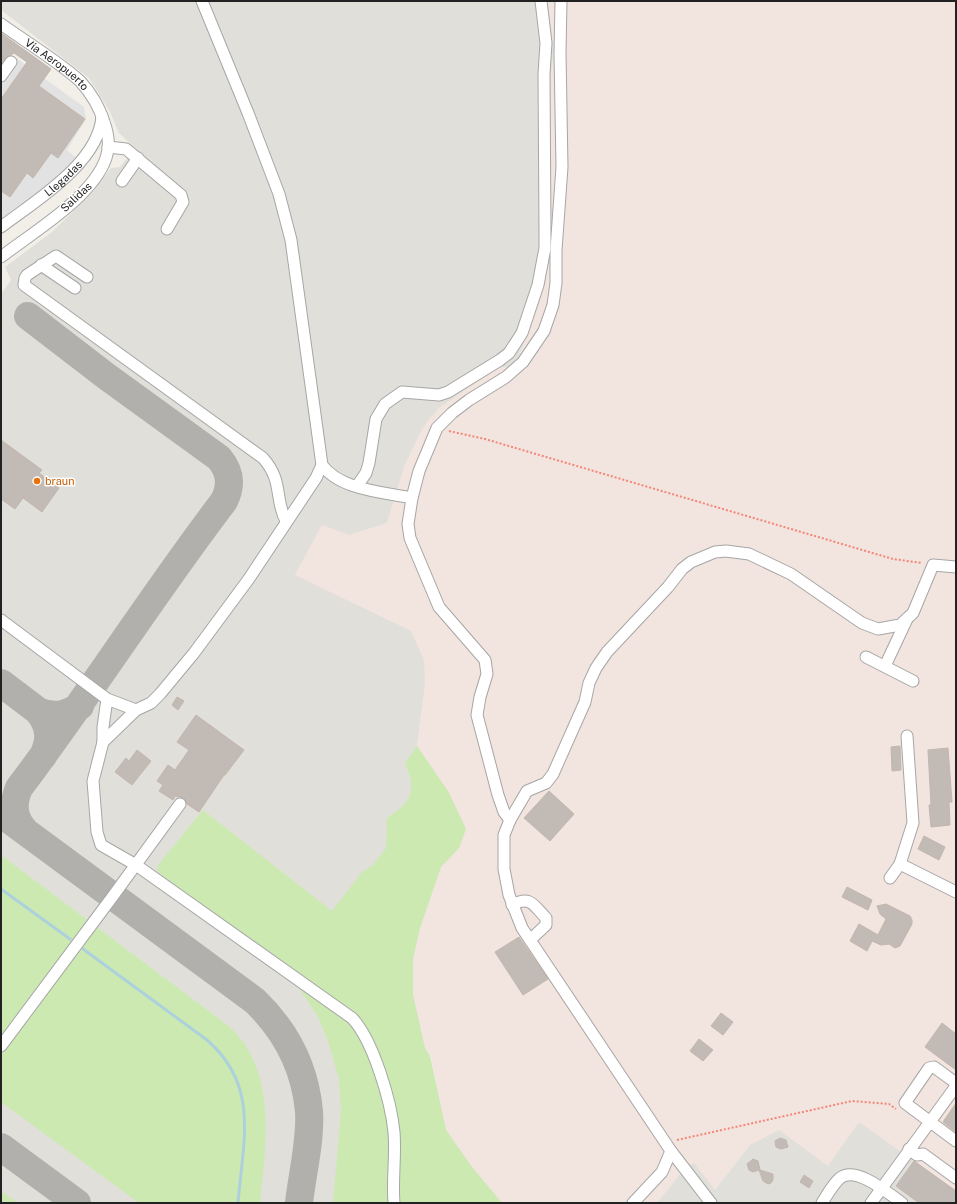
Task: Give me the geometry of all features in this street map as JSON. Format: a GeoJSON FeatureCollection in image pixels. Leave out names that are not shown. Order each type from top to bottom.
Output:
{"type":"FeatureCollection","features":[{"type":"Feature","properties":{"kind":"street"},"geometry":{"type":"LineString","coordinates":[[202,1],[248,113],[281,202],[291,240],[322,466],[328,474],[336,480],[412,498]]}},
{"type":"Feature","properties":{"kind":"street"},"geometry":{"type":"LineString","coordinates":[[357,486],[366,473],[376,418],[385,404],[402,392],[439,394],[448,392],[500,360],[515,345],[522,333],[531,310],[542,265],[545,232],[544,74],[546,43],[541,1]]}},
{"type":"Feature","properties":{"kind":"street"},"geometry":{"type":"LineString","coordinates":[[510,820],[504,812],[498,795],[477,715],[480,697],[487,674],[485,660],[439,607],[410,538],[408,524],[412,498],[422,464],[437,428],[452,413],[469,400],[506,377],[523,362],[544,331],[553,305],[556,283],[556,250],[562,175],[560,52],[561,1]]}},
{"type":"Feature","properties":{"kind":"street","name":"Vía Aeropuerto"},"geometry":{"type":"LineString","coordinates":[[1,24],[76,78],[91,94],[102,114]]}},
{"type":"Feature","properties":{"kind":"street"},"geometry":{"type":"LineString","coordinates":[[1,76],[11,62]]}},
{"type":"Feature","properties":{"kind":"street","name":"Salidas"},"geometry":{"type":"LineString","coordinates":[[1,257],[72,204],[100,172],[107,158],[108,147],[107,133],[102,114]]}},
{"type":"Feature","properties":{"kind":"street","name":"Llegadas"},"geometry":{"type":"LineString","coordinates":[[1,227],[66,176],[80,163],[96,139],[102,114]]}},
{"type":"Feature","properties":{"kind":"street"},"geometry":{"type":"LineString","coordinates":[[108,147],[126,149],[181,195],[183,202],[167,229]]}},
{"type":"Feature","properties":{"kind":"street"},"geometry":{"type":"LineString","coordinates":[[122,181],[138,158]]}},
{"type":"Feature","properties":{"kind":"street"},"geometry":{"type":"LineString","coordinates":[[87,276],[59,257],[53,257],[25,278],[24,285],[26,288],[263,458],[271,467],[277,482],[281,509],[286,521]]}},
{"type":"Feature","properties":{"kind":"street"},"geometry":{"type":"LineString","coordinates":[[41,265],[75,288]]}},
{"type":"Feature","properties":{"kind":"street"},"geometry":{"type":"LineString","coordinates":[[103,742],[136,710],[150,703],[160,694],[194,653],[248,580],[316,478],[322,466]]}},
{"type":"Feature","properties":{"kind":"street"},"geometry":{"type":"LineString","coordinates":[[711,1203],[668,1147],[522,928],[512,905],[504,869],[504,835],[510,820],[527,791],[546,783],[553,774],[585,702],[589,683],[596,668],[607,652],[668,588],[682,569],[704,555],[726,551],[749,554],[759,558],[791,574],[862,623],[878,629],[885,629],[900,624],[907,619],[912,613],[933,565],[956,567]]}},
{"type":"Feature","properties":{"kind":"street"},"geometry":{"type":"LineString","coordinates":[[885,666],[907,619]]}},
{"type":"Feature","properties":{"kind":"street"},"geometry":{"type":"LineString","coordinates":[[1,620],[108,699],[136,710]]}},
{"type":"Feature","properties":{"kind":"street"},"geometry":{"type":"LineString","coordinates":[[866,657],[914,681]]}},
{"type":"Feature","properties":{"kind":"street"},"geometry":{"type":"LineString","coordinates":[[108,699],[103,727],[103,742],[93,781],[98,840],[101,845],[136,865],[192,906],[237,935],[352,1018],[357,1024],[369,1044],[390,1111],[394,1132],[394,1203]]}},
{"type":"Feature","properties":{"kind":"street"},"geometry":{"type":"LineString","coordinates":[[890,878],[900,864],[913,822],[907,736]]}},
{"type":"Feature","properties":{"kind":"street"},"geometry":{"type":"LineString","coordinates":[[1,1046],[180,804]]}},
{"type":"Feature","properties":{"kind":"street"},"geometry":{"type":"LineString","coordinates":[[900,864],[956,892]]}},
{"type":"Feature","properties":{"kind":"street"},"geometry":{"type":"LineString","coordinates":[[512,905],[522,900],[529,901],[546,918],[546,925],[530,940]]}},
{"type":"Feature","properties":{"kind":"street"},"geometry":{"type":"LineString","coordinates":[[871,1203],[928,1122],[956,1085],[934,1067],[929,1068],[905,1103],[928,1122],[956,1141]]}},
{"type":"Feature","properties":{"kind":"street"},"geometry":{"type":"LineString","coordinates":[[912,1146],[922,1148],[923,1154],[956,1178]]}},
{"type":"Feature","properties":{"kind":"street"},"geometry":{"type":"LineString","coordinates":[[634,1203],[662,1172],[668,1147]]}},
{"type":"Feature","properties":{"kind":"street"},"geometry":{"type":"LineString","coordinates":[[822,1203],[839,1179],[844,1175],[849,1174],[864,1178],[882,1188],[902,1203]]}},
{"type":"Feature","properties":{"kind":"path"},"geometry":{"type":"LineString","coordinates":[[437,428],[485,439],[893,559],[933,565]]}},
{"type":"Feature","properties":{"kind":"path"},"geometry":{"type":"LineString","coordinates":[[668,1147],[852,1101],[889,1104],[900,1112]]}},
{"type":"Feature","properties":{"kind":"shaded area"},"geometry":{"type":"Polygon","coordinates":[[[1,1],[548,1],[554,51],[551,75],[550,255],[539,304],[516,363],[514,366],[498,368],[439,408],[427,422],[422,429],[404,467],[387,523],[349,535],[322,525],[295,575],[411,631],[424,660],[425,685],[417,746],[448,791],[466,829],[459,848],[441,867],[420,928],[413,959],[413,995],[425,1048],[430,1056],[446,1130],[472,1167],[502,1203],[1,1203],[1,294],[11,280],[5,267],[52,232],[93,192],[111,168],[120,167],[135,148],[119,133],[110,112],[89,78],[1,10],[1,1]]]}},
{"type":"Feature","properties":{"kind":"shaded area"},"geometry":{"type":"Polygon","coordinates":[[[548,1],[956,1],[956,1191],[905,1155],[828,1166],[750,1145],[715,1190],[684,1169],[657,1203],[502,1203],[472,1167],[446,1130],[431,1056],[425,1048],[413,995],[413,959],[420,929],[441,867],[459,848],[466,829],[448,791],[417,746],[425,685],[295,575],[322,525],[349,535],[387,523],[404,467],[427,421],[439,408],[498,368],[513,366],[516,363],[539,304],[550,255],[551,75],[554,51],[548,1]]]}},
{"type":"Feature","properties":{"kind":"shaded area"},"geometry":{"type":"Polygon","coordinates":[[[1,47],[84,107],[86,119],[67,150],[75,157],[68,166],[53,181],[1,219],[1,47]]]}},
{"type":"Feature","properties":{"kind":"shaded area"},"geometry":{"type":"Polygon","coordinates":[[[859,1122],[956,1191],[956,1203],[657,1203],[684,1169],[694,1163],[715,1190],[750,1145],[779,1130],[828,1166],[859,1122]]]}},
{"type":"Feature","properties":{"kind":"green space"},"geometry":{"type":"Polygon","coordinates":[[[417,746],[448,791],[466,829],[459,848],[441,867],[420,928],[413,959],[413,995],[425,1048],[430,1056],[446,1130],[472,1167],[502,1203],[333,1203],[341,1111],[339,1079],[328,1041],[318,1017],[297,985],[157,871],[158,865],[203,810],[332,911],[362,872],[373,865],[386,848],[387,818],[407,801],[410,795],[411,781],[405,763],[417,746]]]}},
{"type":"Feature","properties":{"kind":"green space"},"geometry":{"type":"Polygon","coordinates":[[[1,855],[230,1027],[243,1041],[255,1064],[261,1083],[264,1103],[266,1123],[260,1203],[139,1203],[1,1102],[1,855]]]}},
{"type":"Feature","properties":{"kind":"green space"},"geometry":{"type":"Polygon","coordinates":[[[1,1191],[18,1203],[1,1203],[1,1191]]]}},
{"type":"Feature","properties":{"kind":"building"},"geometry":{"type":"Polygon","coordinates":[[[1,33],[51,69],[39,86],[85,119],[58,158],[51,153],[33,178],[27,173],[10,197],[1,191],[1,99],[27,62],[14,53],[6,58],[1,64],[1,33]]]}},
{"type":"Feature","properties":{"kind":"building"},"geometry":{"type":"Polygon","coordinates":[[[1,440],[42,470],[39,473],[59,488],[42,512],[23,498],[15,509],[1,499],[1,440]]]}},
{"type":"Feature","properties":{"kind":"building"},"geometry":{"type":"Polygon","coordinates":[[[177,697],[184,701],[178,710],[172,705],[177,697]]]}},
{"type":"Feature","properties":{"kind":"building"},"geometry":{"type":"Polygon","coordinates":[[[196,715],[244,750],[224,775],[199,812],[187,804],[184,798],[175,796],[173,800],[159,791],[163,785],[157,781],[168,765],[175,770],[189,750],[177,742],[196,715]]]}},
{"type":"Feature","properties":{"kind":"building"},"geometry":{"type":"Polygon","coordinates":[[[900,746],[901,770],[892,771],[891,747],[900,746]]]}},
{"type":"Feature","properties":{"kind":"building"},"geometry":{"type":"Polygon","coordinates":[[[948,748],[952,802],[949,802],[950,825],[931,827],[928,750],[948,748]]]}},
{"type":"Feature","properties":{"kind":"building"},"geometry":{"type":"Polygon","coordinates":[[[137,750],[151,761],[132,785],[115,772],[126,758],[129,761],[137,750]]]}},
{"type":"Feature","properties":{"kind":"building"},"geometry":{"type":"Polygon","coordinates":[[[549,791],[574,814],[550,841],[524,818],[549,791]]]}},
{"type":"Feature","properties":{"kind":"building"},"geometry":{"type":"Polygon","coordinates":[[[924,836],[945,847],[939,860],[918,849],[924,836]]]}},
{"type":"Feature","properties":{"kind":"building"},"geometry":{"type":"Polygon","coordinates":[[[847,887],[872,900],[868,910],[842,897],[847,887]]]}},
{"type":"Feature","properties":{"kind":"building"},"geometry":{"type":"Polygon","coordinates":[[[886,904],[910,916],[912,920],[912,924],[900,946],[895,948],[889,944],[881,945],[872,941],[867,951],[850,941],[859,924],[878,935],[886,919],[880,914],[877,906],[886,904]]]}},
{"type":"Feature","properties":{"kind":"building"},"geometry":{"type":"Polygon","coordinates":[[[519,937],[548,979],[523,995],[495,952],[519,937]]]}},
{"type":"Feature","properties":{"kind":"building"},"geometry":{"type":"Polygon","coordinates":[[[721,1013],[733,1022],[723,1035],[711,1026],[721,1013]]]}},
{"type":"Feature","properties":{"kind":"building"},"geometry":{"type":"Polygon","coordinates":[[[942,1023],[956,1034],[956,1070],[925,1047],[942,1023]]]}},
{"type":"Feature","properties":{"kind":"building"},"geometry":{"type":"Polygon","coordinates":[[[699,1039],[713,1050],[703,1061],[690,1051],[699,1039]]]}},
{"type":"Feature","properties":{"kind":"building"},"geometry":{"type":"Polygon","coordinates":[[[956,1103],[956,1132],[943,1122],[956,1103]]]}},
{"type":"Feature","properties":{"kind":"building"},"geometry":{"type":"Polygon","coordinates":[[[780,1138],[786,1140],[788,1147],[781,1149],[776,1147],[775,1141],[780,1138]]]}},
{"type":"Feature","properties":{"kind":"building"},"geometry":{"type":"Polygon","coordinates":[[[753,1159],[758,1161],[760,1170],[773,1174],[773,1180],[771,1183],[768,1184],[763,1181],[759,1170],[753,1172],[749,1170],[747,1164],[753,1159]]]}},
{"type":"Feature","properties":{"kind":"building"},"geometry":{"type":"Polygon","coordinates":[[[914,1161],[956,1191],[956,1203],[919,1203],[896,1186],[914,1161]]]}},
{"type":"Feature","properties":{"kind":"building"},"geometry":{"type":"Polygon","coordinates":[[[804,1175],[813,1181],[809,1188],[800,1182],[804,1175]]]}},
{"type":"Feature","properties":{"kind":"waterway"},"geometry":{"type":"LineString","coordinates":[[1,889],[70,939]]}},
{"type":"Feature","properties":{"kind":"waterway"},"geometry":{"type":"LineString","coordinates":[[83,949],[207,1040],[224,1058],[235,1076],[241,1095],[244,1116],[243,1158],[238,1203]]}},
{"type":"Feature","properties":{"kind":"taxiway"},"geometry":{"type":"LineString","coordinates":[[26,832],[18,822],[15,811],[15,800],[19,788],[224,501],[229,484],[228,473],[219,458],[106,376],[28,316]]}},
{"type":"Feature","properties":{"kind":"taxiway"},"geometry":{"type":"LineString","coordinates":[[1,683],[38,711]]}},
{"type":"Feature","properties":{"kind":"taxiway"},"geometry":{"type":"LineString","coordinates":[[43,756],[46,750],[48,733],[45,722],[38,711],[55,715],[70,712],[80,706]]}},
{"type":"Feature","properties":{"kind":"taxiway"},"geometry":{"type":"LineString","coordinates":[[11,821],[255,1001],[276,1025],[292,1051],[307,1095],[309,1134],[299,1203]]}},
{"type":"Feature","properties":{"kind":"taxiway"},"geometry":{"type":"LineString","coordinates":[[1,1147],[77,1203]]}},
{"type":"Feature","properties":{"kind":"place","name":"braun"},"geometry":{"type":"Point","coordinates":[37,481]}}]}
